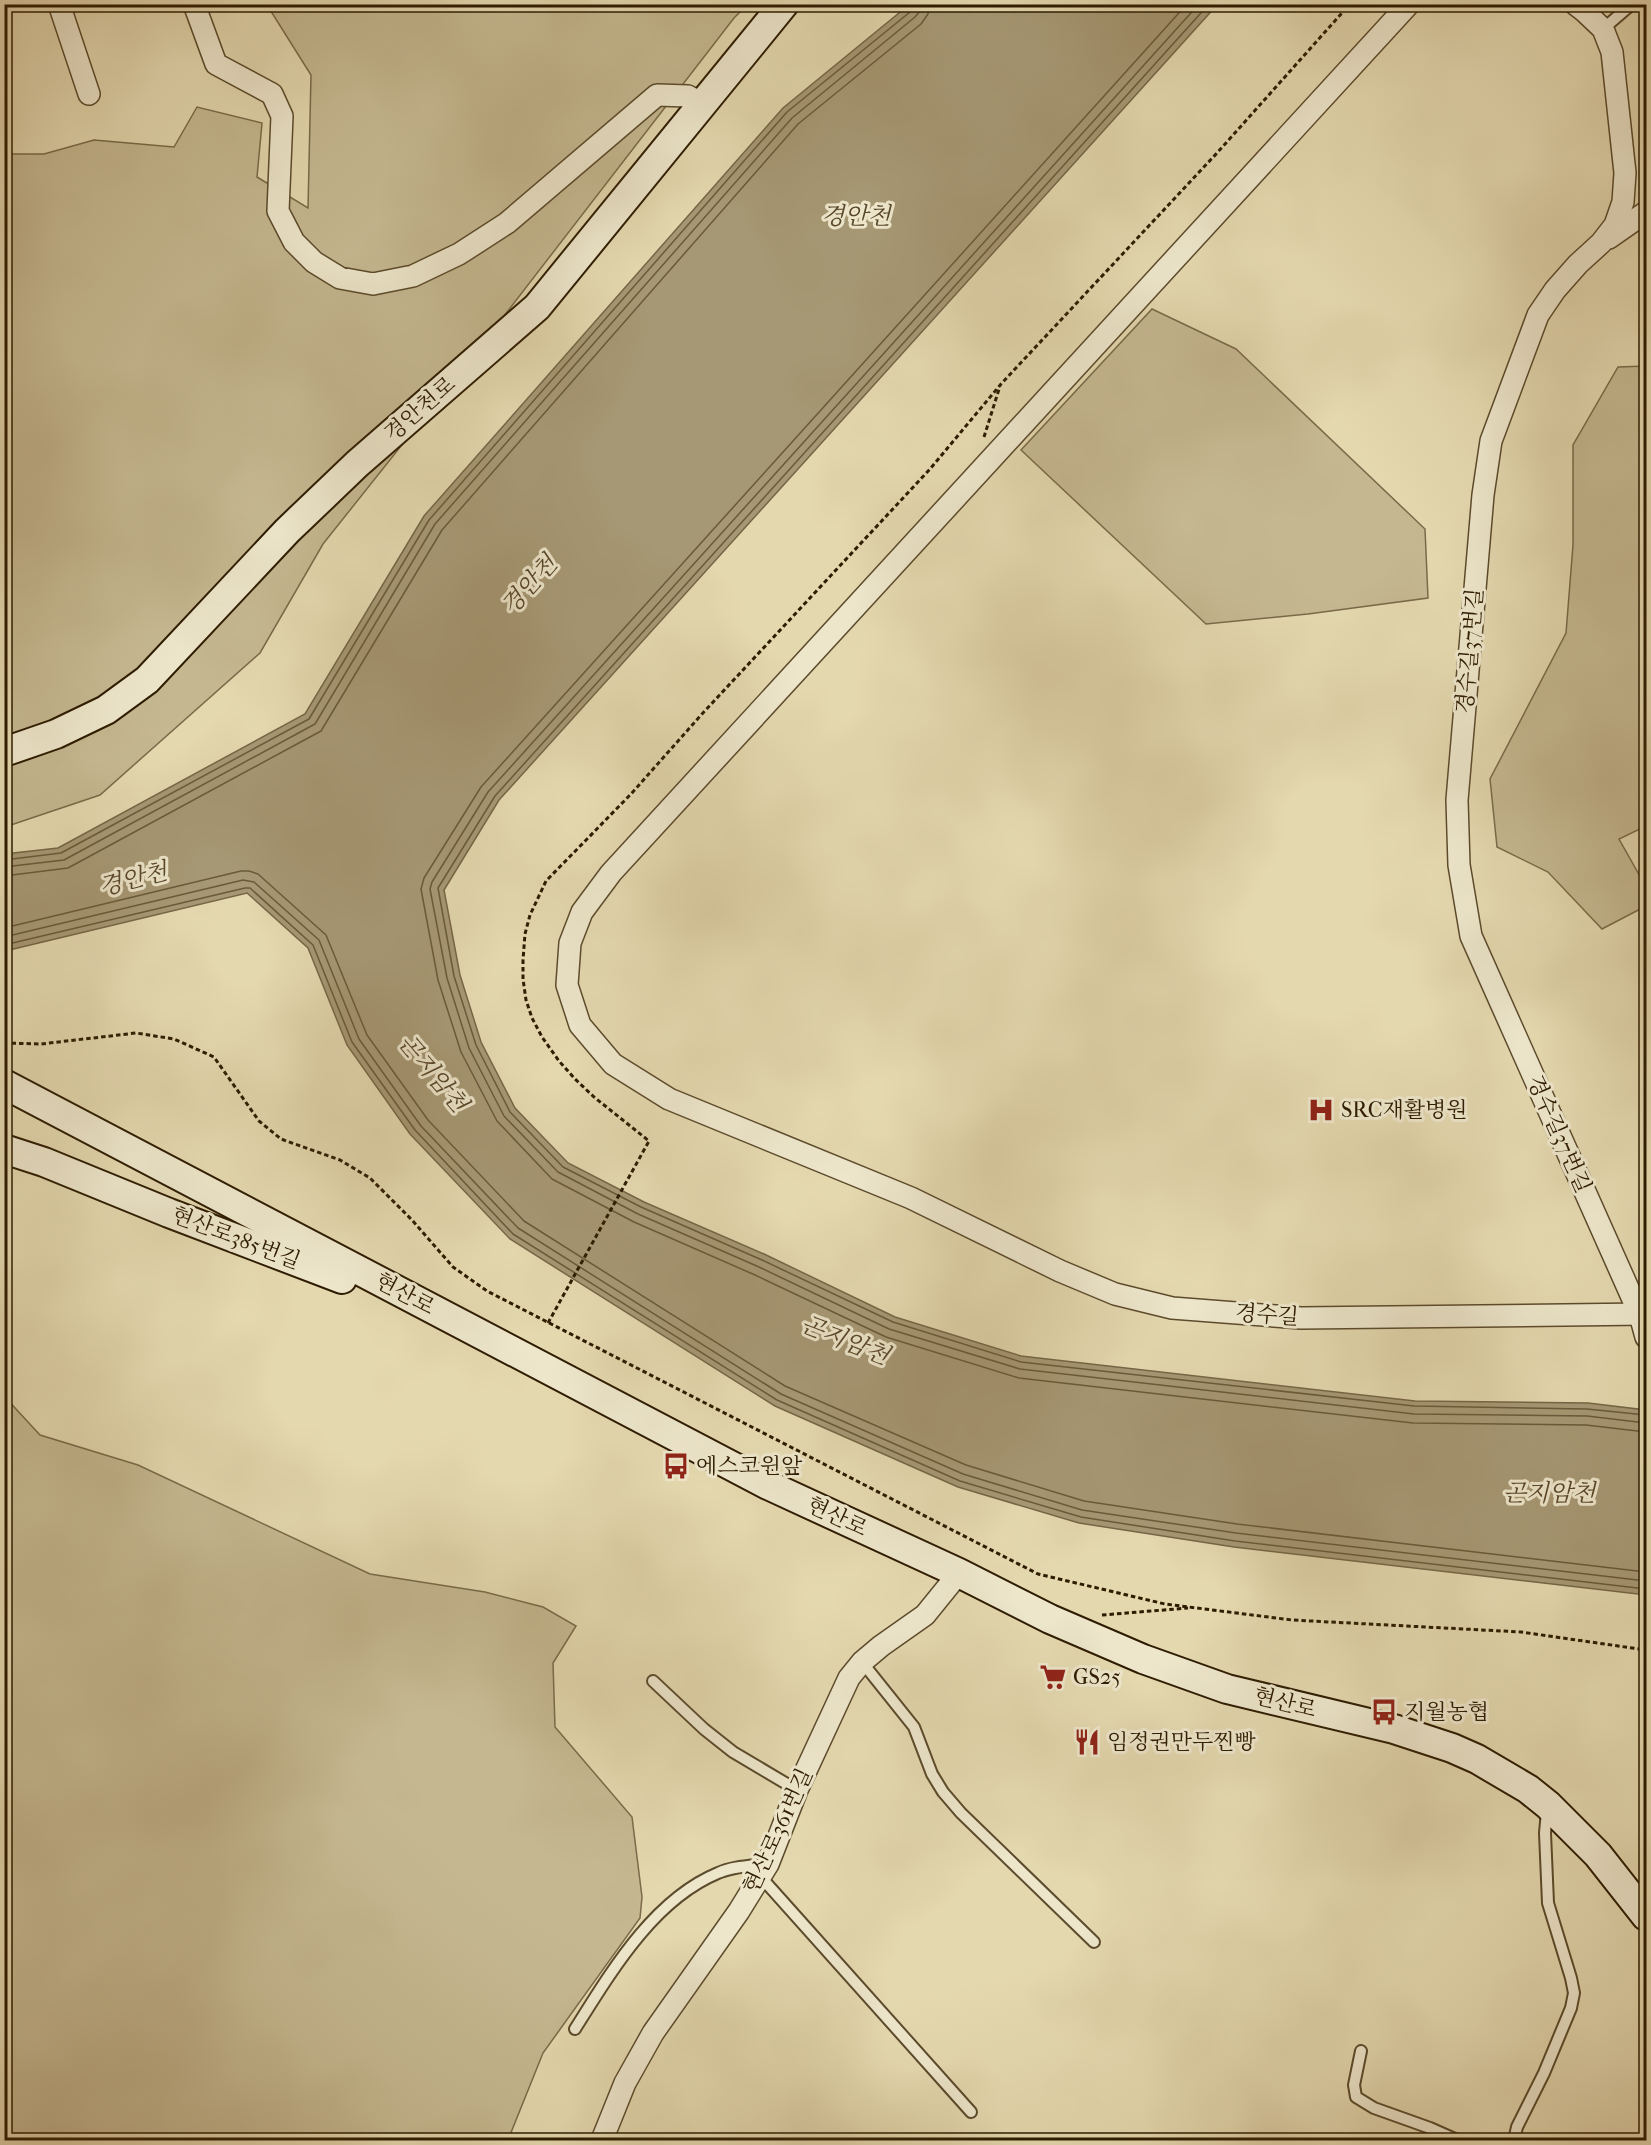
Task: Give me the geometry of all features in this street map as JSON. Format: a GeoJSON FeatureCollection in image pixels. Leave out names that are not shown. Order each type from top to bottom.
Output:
{"type":"FeatureCollection","features":[{"type":"Feature","properties":{"kind":"street"},"geometry":{"type":"LineString","coordinates":[[58,4],[89,94]]}},
{"type":"Feature","properties":{"kind":"street"},"geometry":{"type":"LineString","coordinates":[[194,4],[216,64],[272,94],[282,116],[278,211],[294,242],[314,262],[340,278],[374,284],[413,276],[450,259],[507,223],[657,95],[688,96],[703,104]]}},
{"type":"Feature","properties":{"kind":"street","name":"경안천로"},"geometry":{"type":"LineString","coordinates":[[4,752],[56,734],[106,710],[147,680],[287,531],[357,464],[537,307],[784,4]]}},
{"type":"Feature","properties":{"kind":"street","name":"경수길"},"geometry":{"type":"LineString","coordinates":[[1409,4],[611,873],[582,912],[570,942],[567,986],[580,1025],[613,1064],[669,1099],[911,1198],[1060,1271],[1115,1294],[1172,1308],[1301,1318],[1643,1314]]}},
{"type":"Feature","properties":{"kind":"street","name":"경수길37번길"},"geometry":{"type":"LineString","coordinates":[[1575,4],[1602,29],[1612,52],[1624,173],[1623,202],[1616,225],[1562,281],[1538,315],[1491,441],[1483,495],[1457,800],[1459,865],[1471,936],[1643,1314],[1647,1337]]}},
{"type":"Feature","properties":{"kind":"street"},"geometry":{"type":"LineString","coordinates":[[1601,243],[1647,212]]}},
{"type":"Feature","properties":{"kind":"street","name":"현산로"},"geometry":{"type":"LineString","coordinates":[[13,1088],[768,1485],[959,1573],[1050,1619],[1143,1659],[1227,1689],[1394,1728],[1452,1748],[1504,1774],[1548,1805],[1598,1855],[1646,1913]]}},
{"type":"Feature","properties":{"kind":"street","name":"현산로385번길"},"geometry":{"type":"LineString","coordinates":[[4,1149],[44,1162],[169,1213],[467,1327]]}},
{"type":"Feature","properties":{"kind":"street","name":"현산로361번길"},"geometry":{"type":"LineString","coordinates":[[602,2140],[625,2083],[653,2033],[740,1911],[764,1870],[797,1790],[849,1678],[862,1662],[925,1615],[959,1573]]}},
{"type":"Feature","properties":{"kind":"lane"},"geometry":{"type":"LineString","coordinates":[[1602,29],[1632,4]]}},
{"type":"Feature","properties":{"kind":"lane"},"geometry":{"type":"LineString","coordinates":[[862,1662],[914,1727],[932,1774],[943,1792],[969,1821],[1094,1942]]}},
{"type":"Feature","properties":{"kind":"lane"},"geometry":{"type":"LineString","coordinates":[[653,1681],[704,1730],[733,1752],[797,1790]]}},
{"type":"Feature","properties":{"kind":"lane"},"geometry":{"type":"LineString","coordinates":[[1514,2140],[1517,2127],[1544,2073],[1571,2008],[1574,1993],[1548,1903],[1545,1833],[1548,1805]]}},
{"type":"Feature","properties":{"kind":"lane"},"geometry":{"type":"LineString","coordinates":[[575,2029],[616,1963],[669,1904],[691,1887],[719,1872],[743,1866],[764,1870],[971,2112]]}},
{"type":"Feature","properties":{"kind":"lane"},"geometry":{"type":"LineString","coordinates":[[1361,2051],[1354,2085],[1356,2097],[1374,2108],[1457,2140]]}},
{"type":"Feature","properties":{"kind":"path"},"geometry":{"type":"LineString","coordinates":[[546,881],[631,794],[702,714],[930,469],[1001,384],[1217,153],[1350,4]]}},
{"type":"Feature","properties":{"kind":"path"},"geometry":{"type":"LineString","coordinates":[[979,472],[979,450],[1001,384]]}},
{"type":"Feature","properties":{"kind":"path"},"geometry":{"type":"LineString","coordinates":[[4,1043],[41,1044],[136,1033],[174,1039],[214,1057],[258,1121],[280,1139],[340,1161],[370,1178],[412,1220],[453,1268],[487,1291],[920,1516],[1038,1574],[1165,1604],[1292,1620],[1521,1632],[1647,1650]]}},
{"type":"Feature","properties":{"kind":"path"},"geometry":{"type":"LineString","coordinates":[[548,1323],[644,1150]]}},
{"type":"Feature","properties":{"kind":"path"},"geometry":{"type":"LineString","coordinates":[[1100,1615],[1196,1608]]}},
{"type":"Feature","properties":{"kind":"shaded area"},"geometry":{"type":"Polygon","coordinates":[[[267,5],[747,5],[734,18],[487,338],[323,544],[260,653],[100,795],[5,827],[4,154],[44,154],[94,140],[174,147],[197,107],[262,123],[257,177],[308,208],[311,75],[267,5]]]}},
{"type":"Feature","properties":{"kind":"shaded area"},"geometry":{"type":"Polygon","coordinates":[[[1152,309],[1236,349],[1425,529],[1428,598],[1308,614],[1206,624],[1021,450],[1152,309]]]}},
{"type":"Feature","properties":{"kind":"shaded area"},"geometry":{"type":"Polygon","coordinates":[[[1646,366],[1646,826],[1619,839],[1646,887],[1646,906],[1602,929],[1548,872],[1497,847],[1490,779],[1566,633],[1573,545],[1573,445],[1618,367],[1646,366]]]}},
{"type":"Feature","properties":{"kind":"shaded area"},"geometry":{"type":"Polygon","coordinates":[[[4,1396],[40,1435],[138,1465],[370,1574],[485,1592],[543,1607],[576,1626],[553,1663],[555,1727],[632,1817],[642,1897],[640,1918],[543,2053],[508,2140],[5,2140],[4,1396]]]}},
{"type":"Feature","properties":{"kind":"water"},"geometry":{"type":"Polygon","coordinates":[[[910,4],[1217,5],[499,800],[444,890],[460,975],[481,1042],[515,1108],[568,1163],[644,1202],[764,1254],[895,1317],[1021,1356],[1415,1401],[1588,1403],[1646,1410],[1646,1595],[1234,1547],[1079,1523],[958,1487],[775,1406],[510,1239],[410,1134],[347,1045],[308,948],[247,893],[5,951],[5,854],[58,848],[305,714],[424,516],[783,108],[910,4]]]}},
{"type":"Feature","properties":{"kind":"place","name":"SRC재활병원"},"geometry":{"type":"Point","coordinates":[1321,1110]}},
{"type":"Feature","properties":{"kind":"place","name":"에스코윈앞"},"geometry":{"type":"Point","coordinates":[676,1466]}},
{"type":"Feature","properties":{"kind":"place","name":"GS25"},"geometry":{"type":"Point","coordinates":[1053,1677]}},
{"type":"Feature","properties":{"kind":"place","name":"지월농협"},"geometry":{"type":"Point","coordinates":[1384,1712]}},
{"type":"Feature","properties":{"kind":"place","name":"임정권만두찐빵"},"geometry":{"type":"Point","coordinates":[1087,1742]}},
{"type":"Feature","properties":{"kind":"water label","name":"경안천"},"geometry":{"type":"Point","coordinates":[856,216]}},
{"type":"Feature","properties":{"kind":"water label","name":"경안천"},"geometry":{"type":"Point","coordinates":[529,585]}},
{"type":"Feature","properties":{"kind":"water label","name":"경안천"},"geometry":{"type":"Point","coordinates":[133,879]}},
{"type":"Feature","properties":{"kind":"water label","name":"곤지암천"},"geometry":{"type":"Point","coordinates":[433,1073]}},
{"type":"Feature","properties":{"kind":"water label","name":"곤지암천"},"geometry":{"type":"Point","coordinates":[845,1340]}},
{"type":"Feature","properties":{"kind":"water label","name":"곤지암천"},"geometry":{"type":"Point","coordinates":[1549,1493]}}]}
